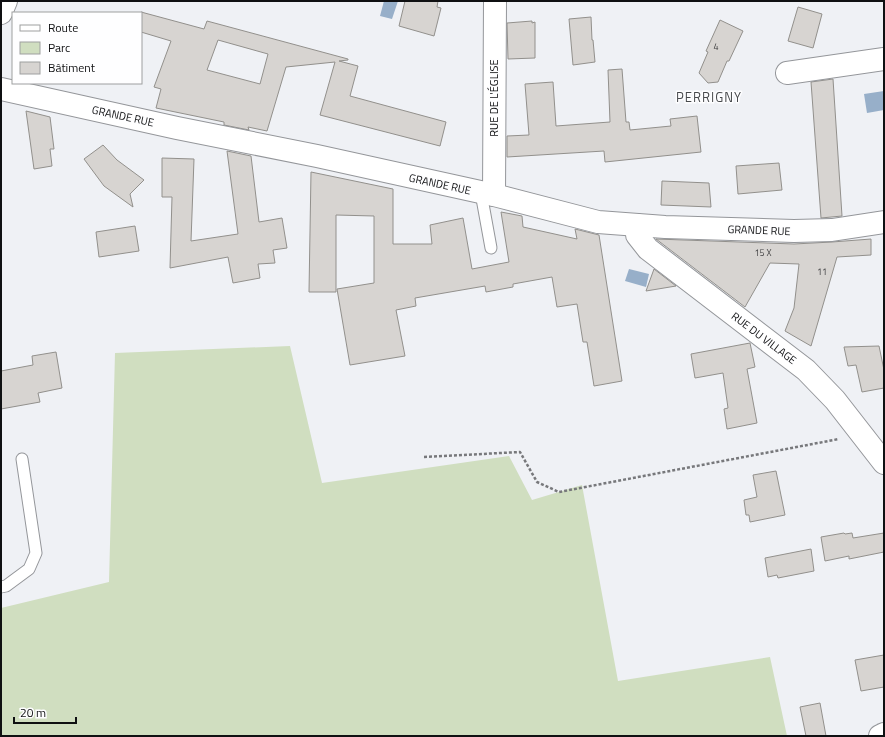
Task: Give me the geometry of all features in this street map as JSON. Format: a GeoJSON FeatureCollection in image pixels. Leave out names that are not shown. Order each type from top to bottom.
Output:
{"type":"FeatureCollection","features":[{"type":"Feature","properties":{"kind":"street"},"geometry":{"type":"LineString","coordinates":[[1,13],[6,1]]}},
{"type":"Feature","properties":{"kind":"street","name":"RUE DE L'ÉGLISE"},"geometry":{"type":"LineString","coordinates":[[487,194],[494,1]]}},
{"type":"Feature","properties":{"kind":"street"},"geometry":{"type":"LineString","coordinates":[[787,72],[884,59]]}},
{"type":"Feature","properties":{"kind":"street","name":"GRANDE RUE"},"geometry":{"type":"LineString","coordinates":[[1,89],[177,128],[317,156],[487,194],[598,222],[637,225],[794,231],[832,230],[884,222]]}},
{"type":"Feature","properties":{"kind":"street","name":"RUE DU VILLAGE"},"geometry":{"type":"LineString","coordinates":[[637,225],[637,235],[648,249],[806,370],[835,400],[884,463]]}},
{"type":"Feature","properties":{"kind":"street"},"geometry":{"type":"LineString","coordinates":[[880,736],[884,734]]}},
{"type":"Feature","properties":{"kind":"lane"},"geometry":{"type":"LineString","coordinates":[[487,194],[491,248]]}},
{"type":"Feature","properties":{"kind":"lane"},"geometry":{"type":"LineString","coordinates":[[1,587],[6,586],[29,569],[36,553],[22,460]]}},
{"type":"Feature","properties":{"kind":"path"},"geometry":{"type":"LineString","coordinates":[[424,456],[520,452],[537,482],[559,492],[863,435]]}},
{"type":"Feature","properties":{"kind":"green space"},"geometry":{"type":"Polygon","coordinates":[[[290,346],[322,483],[509,456],[532,500],[582,485],[618,681],[770,657],[787,736],[1,736],[1,608],[109,582],[115,353],[290,346]]]}},
{"type":"Feature","properties":{"kind":"water"},"geometry":{"type":"Polygon","coordinates":[[[384,1],[398,1],[392,19],[380,16],[384,1]]]}},
{"type":"Feature","properties":{"kind":"water"},"geometry":{"type":"Polygon","coordinates":[[[884,91],[884,110],[867,113],[864,94],[884,91]]]}},
{"type":"Feature","properties":{"kind":"water"},"geometry":{"type":"Polygon","coordinates":[[[629,269],[649,274],[646,287],[625,281],[629,269]]]}},
{"type":"Feature","properties":{"kind":"building"},"geometry":{"type":"Polygon","coordinates":[[[405,1],[438,1],[437,7],[441,8],[434,36],[399,26],[405,1]]]}},
{"type":"Feature","properties":{"kind":"building"},"geometry":{"type":"Polygon","coordinates":[[[798,7],[822,14],[813,48],[788,41],[798,7]]]}},
{"type":"Feature","properties":{"kind":"building"},"geometry":{"type":"Polygon","coordinates":[[[142,12],[204,29],[207,21],[348,59],[339,61],[358,66],[350,96],[446,122],[440,146],[320,115],[335,62],[286,67],[267,131],[248,127],[249,130],[224,125],[224,122],[156,108],[161,89],[154,87],[171,41],[142,32],[142,12]],[[218,40],[207,70],[260,84],[268,54],[218,40]]]}},
{"type":"Feature","properties":{"kind":"building"},"geometry":{"type":"Polygon","coordinates":[[[591,17],[595,62],[573,65],[569,19],[591,17]]]}},
{"type":"Feature","properties":{"kind":"building"},"geometry":{"type":"Polygon","coordinates":[[[720,20],[743,31],[718,82],[708,83],[699,73],[708,52],[706,51],[720,20]]]}},
{"type":"Feature","properties":{"kind":"building"},"geometry":{"type":"Polygon","coordinates":[[[532,21],[532,23],[535,22],[535,58],[508,59],[507,23],[532,21]]]}},
{"type":"Feature","properties":{"kind":"building"},"geometry":{"type":"Polygon","coordinates":[[[622,69],[626,122],[629,122],[630,130],[671,126],[670,119],[697,116],[701,152],[605,162],[604,151],[507,157],[507,136],[529,135],[525,84],[553,82],[556,126],[610,122],[608,70],[622,69]]]}},
{"type":"Feature","properties":{"kind":"building"},"geometry":{"type":"Polygon","coordinates":[[[833,79],[842,216],[821,218],[811,82],[833,79]]]}},
{"type":"Feature","properties":{"kind":"building"},"geometry":{"type":"Polygon","coordinates":[[[26,111],[50,117],[54,149],[50,149],[52,166],[34,169],[26,111]]]}},
{"type":"Feature","properties":{"kind":"building"},"geometry":{"type":"Polygon","coordinates":[[[103,145],[117,160],[144,180],[130,194],[133,207],[104,186],[84,159],[103,145]]]}},
{"type":"Feature","properties":{"kind":"building"},"geometry":{"type":"Polygon","coordinates":[[[227,151],[251,156],[259,222],[282,218],[287,248],[273,250],[275,263],[258,264],[260,278],[233,283],[228,257],[170,268],[172,197],[162,197],[162,158],[194,159],[191,241],[238,234],[227,151]]]}},
{"type":"Feature","properties":{"kind":"building"},"geometry":{"type":"Polygon","coordinates":[[[779,163],[782,190],[738,194],[736,166],[779,163]]]}},
{"type":"Feature","properties":{"kind":"building"},"geometry":{"type":"Polygon","coordinates":[[[311,172],[393,189],[393,244],[432,244],[430,225],[463,218],[472,269],[509,262],[501,212],[522,216],[523,227],[577,239],[575,229],[599,235],[622,381],[594,386],[587,342],[583,342],[577,304],[557,307],[552,277],[513,284],[513,287],[486,292],[485,286],[415,298],[416,306],[396,310],[405,356],[350,365],[337,289],[374,283],[374,216],[336,215],[336,292],[309,292],[311,172]]]}},
{"type":"Feature","properties":{"kind":"building"},"geometry":{"type":"Polygon","coordinates":[[[662,181],[709,183],[711,207],[661,205],[662,181]]]}},
{"type":"Feature","properties":{"kind":"building"},"geometry":{"type":"Polygon","coordinates":[[[135,226],[139,251],[99,257],[96,232],[135,226]]]}},
{"type":"Feature","properties":{"kind":"building"},"geometry":{"type":"Polygon","coordinates":[[[656,239],[794,244],[871,239],[871,255],[837,257],[811,346],[785,331],[794,308],[799,264],[770,263],[745,307],[656,239]]]}},
{"type":"Feature","properties":{"kind":"building"},"geometry":{"type":"Polygon","coordinates":[[[654,269],[676,286],[646,291],[654,269]]]}},
{"type":"Feature","properties":{"kind":"building"},"geometry":{"type":"Polygon","coordinates":[[[750,343],[755,367],[747,369],[757,423],[727,429],[724,409],[728,408],[723,373],[695,378],[691,354],[750,343]]]}},
{"type":"Feature","properties":{"kind":"building"},"geometry":{"type":"Polygon","coordinates":[[[879,346],[884,370],[884,388],[862,392],[856,365],[848,366],[844,347],[879,346]]]}},
{"type":"Feature","properties":{"kind":"building"},"geometry":{"type":"Polygon","coordinates":[[[56,352],[62,388],[38,393],[40,402],[1,409],[1,371],[33,365],[32,356],[56,352]]]}},
{"type":"Feature","properties":{"kind":"building"},"geometry":{"type":"Polygon","coordinates":[[[776,471],[785,515],[750,522],[749,515],[746,515],[744,500],[757,497],[753,475],[776,471]]]}},
{"type":"Feature","properties":{"kind":"building"},"geometry":{"type":"Polygon","coordinates":[[[852,533],[853,538],[884,533],[884,552],[849,559],[849,556],[825,561],[821,537],[852,533]]]}},
{"type":"Feature","properties":{"kind":"building"},"geometry":{"type":"Polygon","coordinates":[[[811,549],[814,571],[778,578],[777,575],[768,577],[765,558],[811,549]]]}},
{"type":"Feature","properties":{"kind":"building"},"geometry":{"type":"Polygon","coordinates":[[[884,655],[884,687],[861,691],[855,660],[884,655]]]}},
{"type":"Feature","properties":{"kind":"building"},"geometry":{"type":"Polygon","coordinates":[[[820,703],[826,736],[806,736],[800,707],[820,703]]]}},
{"type":"Feature","properties":{"kind":"district","name":"PERRIGNY"},"geometry":{"type":"Point","coordinates":[709,97]}}]}
